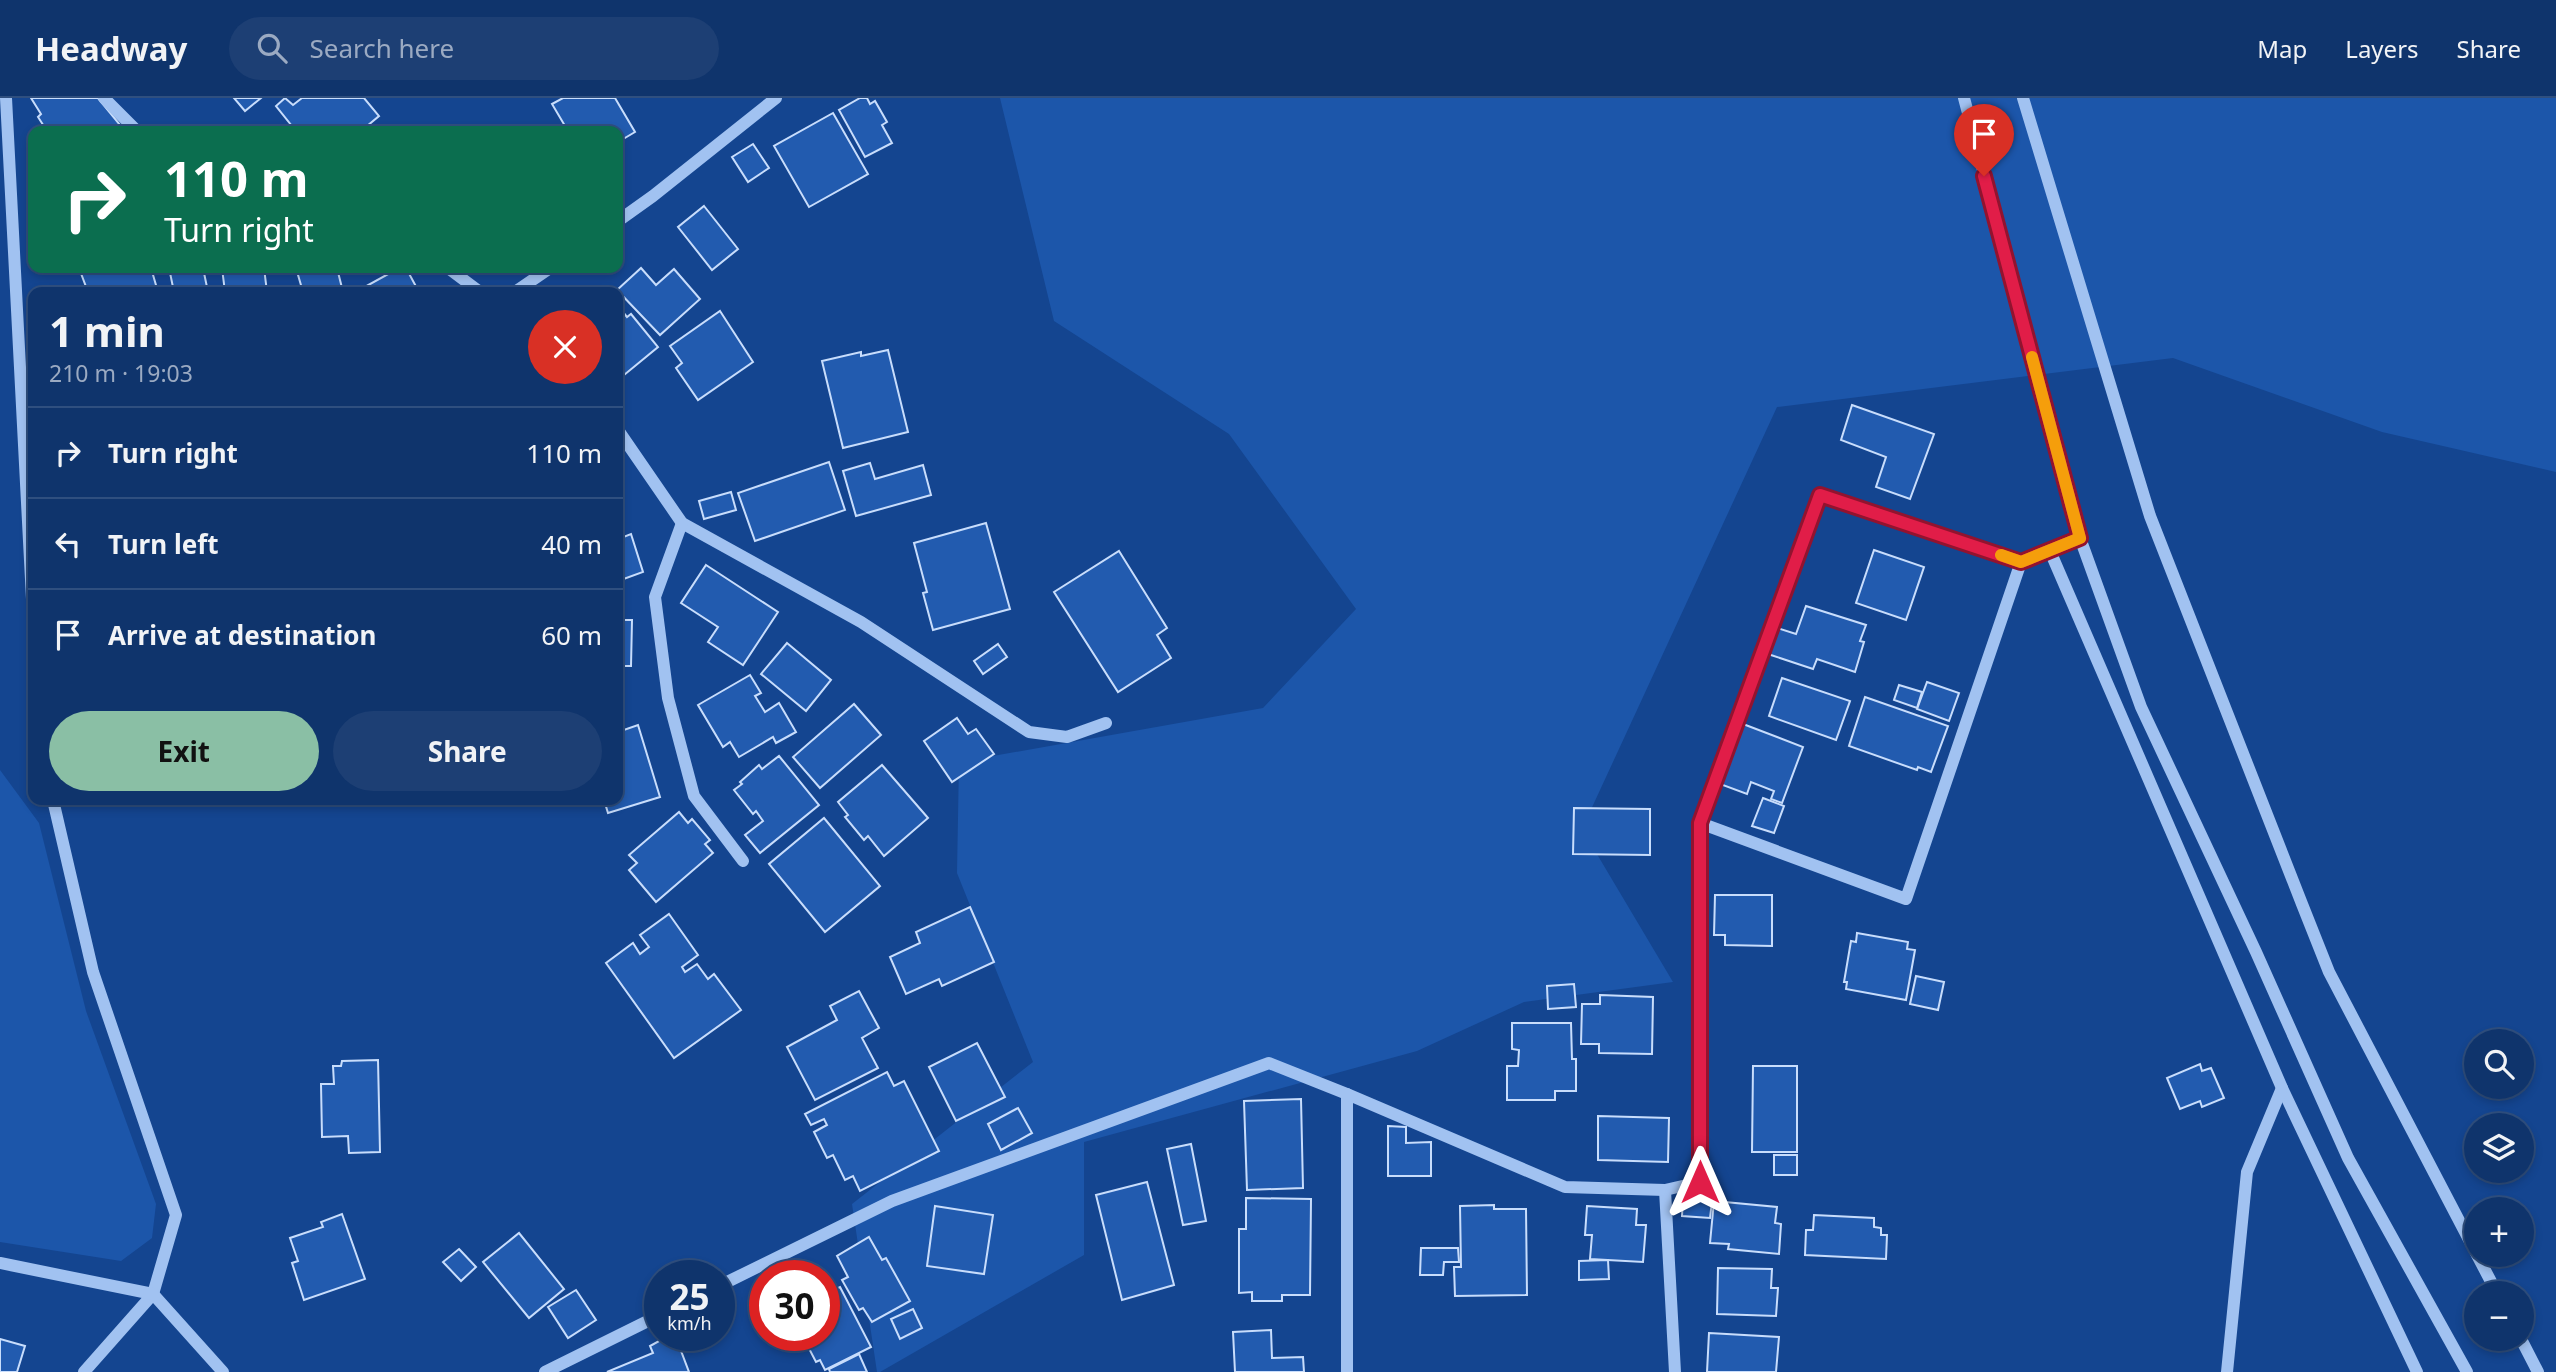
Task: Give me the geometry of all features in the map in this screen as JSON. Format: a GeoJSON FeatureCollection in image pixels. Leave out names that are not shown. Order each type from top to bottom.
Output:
{"type":"FeatureCollection","features":[{"type":"Feature","properties":{"kind":"street"},"geometry":{"type":"LineString","coordinates":[[6,98],[28,522]]}},
{"type":"Feature","properties":{"kind":"street"},"geometry":{"type":"LineString","coordinates":[[104,98],[131,126]]}},
{"type":"Feature","properties":{"kind":"street"},"geometry":{"type":"LineString","coordinates":[[623,217],[776,98]]}},
{"type":"Feature","properties":{"kind":"street"},"geometry":{"type":"LineString","coordinates":[[1964,98],[2080,538],[2141,707],[2256,952],[2348,1158],[2467,1372]]}},
{"type":"Feature","properties":{"kind":"street"},"geometry":{"type":"LineString","coordinates":[[2023,98],[2150,516],[2329,972],[2464,1229]]}},
{"type":"Feature","properties":{"kind":"street"},"geometry":{"type":"LineString","coordinates":[[455,273],[473,287]]}},
{"type":"Feature","properties":{"kind":"street"},"geometry":{"type":"LineString","coordinates":[[522,287],[543,273]]}},
{"type":"Feature","properties":{"kind":"street"},"geometry":{"type":"LineString","coordinates":[[623,437],[681,523],[860,622],[1029,732],[1067,737],[1106,723]]}},
{"type":"Feature","properties":{"kind":"street"},"geometry":{"type":"LineString","coordinates":[[735,1278],[892,1200],[1269,1063],[1565,1187],[1665,1190],[1700,1182],[1700,823],[1820,495],[2021,562],[2080,538]]}},
{"type":"Feature","properties":{"kind":"street"},"geometry":{"type":"LineString","coordinates":[[681,523],[655,597],[668,698],[694,796],[743,861]]}},
{"type":"Feature","properties":{"kind":"street"},"geometry":{"type":"LineString","coordinates":[[2050,551],[2282,1088],[2417,1372]]}},
{"type":"Feature","properties":{"kind":"street"},"geometry":{"type":"LineString","coordinates":[[1700,823],[1906,899],[2021,562]]}},
{"type":"Feature","properties":{"kind":"street"},"geometry":{"type":"LineString","coordinates":[[54,805],[93,972],[176,1215],[153,1294],[84,1372]]}},
{"type":"Feature","properties":{"kind":"street"},"geometry":{"type":"LineString","coordinates":[[2227,1372],[2247,1172],[2282,1088]]}},
{"type":"Feature","properties":{"kind":"street"},"geometry":{"type":"LineString","coordinates":[[1347,1094],[1347,1372]]}},
{"type":"Feature","properties":{"kind":"street"},"geometry":{"type":"LineString","coordinates":[[1665,1190],[1675,1372]]}},
{"type":"Feature","properties":{"kind":"street"},"geometry":{"type":"LineString","coordinates":[[0,1263],[153,1294],[223,1372]]}},
{"type":"Feature","properties":{"kind":"street"},"geometry":{"type":"LineString","coordinates":[[545,1372],[644,1323]]}},
{"type":"Feature","properties":{"kind":"street"},"geometry":{"type":"LineString","coordinates":[[2527,1351],[2538,1372]]}},
{"type":"Feature","properties":{"kind":"shaded area"},"geometry":{"type":"Polygon","coordinates":[[[1000,98],[2556,98],[2556,472],[2382,432],[2173,358],[1777,407],[1582,829],[1673,982],[1524,1002],[1417,1051],[1084,1142],[1084,1255],[877,1372],[852,1204],[1033,1062],[957,873],[959,762],[1263,708],[1356,609],[1229,434],[1054,321],[1000,98]]]}},
{"type":"Feature","properties":{"kind":"shaded area"},"geometry":{"type":"Polygon","coordinates":[[[0,770],[39,823],[86,1011],[156,1204],[152,1238],[121,1261],[0,1242],[0,770]]]}},
{"type":"Feature","properties":{"kind":"building"},"geometry":{"type":"Polygon","coordinates":[[[31,98],[98,98],[121,126],[44,126],[38,117],[41,114],[31,98]]]}},
{"type":"Feature","properties":{"kind":"building"},"geometry":{"type":"Polygon","coordinates":[[[234,98],[261,98],[245,111],[234,98]]]}},
{"type":"Feature","properties":{"kind":"building"},"geometry":{"type":"Polygon","coordinates":[[[285,98],[293,105],[302,98],[364,98],[379,116],[367,126],[292,126],[276,106],[285,98]]]}},
{"type":"Feature","properties":{"kind":"building"},"geometry":{"type":"Polygon","coordinates":[[[563,98],[615,98],[635,132],[623,139],[623,126],[565,126],[552,104],[563,98]]]}},
{"type":"Feature","properties":{"kind":"building"},"geometry":{"type":"Polygon","coordinates":[[[860,98],[867,98],[870,104],[875,101],[887,122],[882,125],[892,143],[865,157],[839,110],[860,98]]]}},
{"type":"Feature","properties":{"kind":"building"},"geometry":{"type":"Polygon","coordinates":[[[833,113],[868,174],[809,207],[774,146],[833,113]]]}},
{"type":"Feature","properties":{"kind":"building"},"geometry":{"type":"Polygon","coordinates":[[[753,144],[769,168],[748,182],[732,157],[753,144]]]}},
{"type":"Feature","properties":{"kind":"building"},"geometry":{"type":"Polygon","coordinates":[[[704,206],[738,249],[712,270],[678,227],[704,206]]]}},
{"type":"Feature","properties":{"kind":"building"},"geometry":{"type":"Polygon","coordinates":[[[641,268],[656,285],[674,269],[700,299],[660,335],[623,296],[623,287],[620,287],[641,268]]]}},
{"type":"Feature","properties":{"kind":"building"},"geometry":{"type":"Polygon","coordinates":[[[81,273],[152,273],[157,287],[86,287],[81,273]]]}},
{"type":"Feature","properties":{"kind":"building"},"geometry":{"type":"Polygon","coordinates":[[[170,273],[204,273],[207,287],[173,287],[170,273]]]}},
{"type":"Feature","properties":{"kind":"building"},"geometry":{"type":"Polygon","coordinates":[[[223,273],[265,273],[266,287],[224,287],[223,273]]]}},
{"type":"Feature","properties":{"kind":"building"},"geometry":{"type":"Polygon","coordinates":[[[297,273],[338,273],[342,287],[302,287],[297,273]]]}},
{"type":"Feature","properties":{"kind":"building"},"geometry":{"type":"Polygon","coordinates":[[[390,273],[409,273],[416,287],[365,287],[390,273]]]}},
{"type":"Feature","properties":{"kind":"building"},"geometry":{"type":"Polygon","coordinates":[[[720,311],[753,362],[698,400],[676,368],[682,363],[670,346],[720,311]]]}},
{"type":"Feature","properties":{"kind":"building"},"geometry":{"type":"Polygon","coordinates":[[[623,312],[627,317],[631,314],[658,347],[623,376],[623,312]]]}},
{"type":"Feature","properties":{"kind":"building"},"geometry":{"type":"Polygon","coordinates":[[[888,350],[908,432],[843,448],[822,361],[861,352],[861,356],[888,350]]]}},
{"type":"Feature","properties":{"kind":"building"},"geometry":{"type":"Polygon","coordinates":[[[1852,405],[1934,434],[1910,499],[1876,487],[1886,457],[1841,440],[1852,405]]]}},
{"type":"Feature","properties":{"kind":"building"},"geometry":{"type":"Polygon","coordinates":[[[829,462],[845,510],[755,541],[738,493],[829,462]]]}},
{"type":"Feature","properties":{"kind":"building"},"geometry":{"type":"Polygon","coordinates":[[[870,463],[875,479],[923,465],[931,495],[856,516],[843,471],[870,463]]]}},
{"type":"Feature","properties":{"kind":"building"},"geometry":{"type":"Polygon","coordinates":[[[731,492],[736,510],[704,519],[699,501],[731,492]]]}},
{"type":"Feature","properties":{"kind":"building"},"geometry":{"type":"Polygon","coordinates":[[[986,523],[1010,609],[933,630],[923,593],[927,592],[914,543],[986,523]]]}},
{"type":"Feature","properties":{"kind":"building"},"geometry":{"type":"Polygon","coordinates":[[[631,534],[643,572],[623,579],[623,537],[631,534]]]}},
{"type":"Feature","properties":{"kind":"building"},"geometry":{"type":"Polygon","coordinates":[[[1874,550],[1924,567],[1906,620],[1856,603],[1874,550]]]}},
{"type":"Feature","properties":{"kind":"building"},"geometry":{"type":"Polygon","coordinates":[[[1119,551],[1167,628],[1157,635],[1171,658],[1118,692],[1054,592],[1119,551]]]}},
{"type":"Feature","properties":{"kind":"building"},"geometry":{"type":"Polygon","coordinates":[[[706,565],[778,612],[743,665],[708,642],[718,627],[681,603],[706,565]]]}},
{"type":"Feature","properties":{"kind":"building"},"geometry":{"type":"Polygon","coordinates":[[[1806,606],[1866,625],[1860,641],[1864,642],[1855,672],[1817,659],[1813,669],[1768,654],[1777,628],[1796,634],[1806,606]]]}},
{"type":"Feature","properties":{"kind":"building"},"geometry":{"type":"Polygon","coordinates":[[[623,620],[632,620],[631,666],[623,666],[623,620]]]}},
{"type":"Feature","properties":{"kind":"building"},"geometry":{"type":"Polygon","coordinates":[[[787,643],[831,680],[806,711],[761,674],[787,643]]]}},
{"type":"Feature","properties":{"kind":"building"},"geometry":{"type":"Polygon","coordinates":[[[998,644],[1007,657],[983,674],[974,661],[998,644]]]}},
{"type":"Feature","properties":{"kind":"building"},"geometry":{"type":"Polygon","coordinates":[[[750,675],[761,693],[755,696],[765,712],[779,703],[796,732],[776,743],[773,737],[739,757],[730,742],[723,747],[698,705],[750,675]]]}},
{"type":"Feature","properties":{"kind":"building"},"geometry":{"type":"Polygon","coordinates":[[[1782,678],[1850,701],[1836,740],[1769,716],[1782,678]]]}},
{"type":"Feature","properties":{"kind":"building"},"geometry":{"type":"Polygon","coordinates":[[[1927,682],[1959,693],[1949,721],[1917,709],[1927,682]]]}},
{"type":"Feature","properties":{"kind":"building"},"geometry":{"type":"Polygon","coordinates":[[[1899,685],[1922,692],[1917,708],[1894,700],[1899,685]]]}},
{"type":"Feature","properties":{"kind":"building"},"geometry":{"type":"Polygon","coordinates":[[[1865,697],[1948,726],[1931,772],[1918,767],[1917,770],[1849,746],[1865,697]]]}},
{"type":"Feature","properties":{"kind":"building"},"geometry":{"type":"Polygon","coordinates":[[[854,704],[881,735],[820,788],[793,757],[854,704]]]}},
{"type":"Feature","properties":{"kind":"building"},"geometry":{"type":"Polygon","coordinates":[[[957,718],[968,734],[976,729],[994,754],[952,782],[924,741],[957,718]]]}},
{"type":"Feature","properties":{"kind":"building"},"geometry":{"type":"Polygon","coordinates":[[[1743,724],[1803,747],[1782,803],[1771,799],[1774,791],[1751,782],[1747,794],[1720,784],[1743,724]]]}},
{"type":"Feature","properties":{"kind":"building"},"geometry":{"type":"Polygon","coordinates":[[[638,725],[660,797],[608,813],[606,805],[623,805],[623,730],[638,725]]]}},
{"type":"Feature","properties":{"kind":"building"},"geometry":{"type":"Polygon","coordinates":[[[779,756],[819,805],[760,853],[745,835],[763,821],[756,811],[753,814],[734,790],[759,765],[762,769],[779,756]]]}},
{"type":"Feature","properties":{"kind":"building"},"geometry":{"type":"Polygon","coordinates":[[[882,765],[928,818],[884,856],[868,836],[864,840],[845,817],[848,815],[838,802],[882,765]]]}},
{"type":"Feature","properties":{"kind":"building"},"geometry":{"type":"Polygon","coordinates":[[[1763,798],[1784,806],[1774,833],[1752,826],[1763,798]]]}},
{"type":"Feature","properties":{"kind":"building"},"geometry":{"type":"Polygon","coordinates":[[[1574,808],[1650,809],[1650,855],[1573,854],[1574,808]]]}},
{"type":"Feature","properties":{"kind":"building"},"geometry":{"type":"Polygon","coordinates":[[[679,812],[688,823],[692,819],[710,840],[705,844],[713,853],[656,902],[629,870],[637,863],[629,855],[679,812]]]}},
{"type":"Feature","properties":{"kind":"building"},"geometry":{"type":"Polygon","coordinates":[[[824,818],[880,886],[825,932],[769,864],[824,818]]]}},
{"type":"Feature","properties":{"kind":"building"},"geometry":{"type":"Polygon","coordinates":[[[1715,895],[1772,895],[1772,946],[1725,945],[1725,935],[1714,935],[1715,895]]]}},
{"type":"Feature","properties":{"kind":"building"},"geometry":{"type":"Polygon","coordinates":[[[970,907],[994,962],[942,986],[939,979],[906,994],[890,957],[920,943],[916,932],[970,907]]]}},
{"type":"Feature","properties":{"kind":"building"},"geometry":{"type":"Polygon","coordinates":[[[669,914],[698,955],[682,967],[685,972],[697,964],[708,979],[714,974],[741,1010],[674,1058],[606,963],[633,943],[640,954],[649,947],[640,935],[669,914]]]}},
{"type":"Feature","properties":{"kind":"building"},"geometry":{"type":"Polygon","coordinates":[[[1857,933],[1908,942],[1907,949],[1915,950],[1906,1000],[1846,989],[1847,982],[1844,982],[1851,941],[1856,942],[1857,933]]]}},
{"type":"Feature","properties":{"kind":"building"},"geometry":{"type":"Polygon","coordinates":[[[1916,976],[1944,982],[1938,1010],[1910,1004],[1916,976]]]}},
{"type":"Feature","properties":{"kind":"building"},"geometry":{"type":"Polygon","coordinates":[[[1574,984],[1576,1007],[1548,1009],[1547,986],[1574,984]]]}},
{"type":"Feature","properties":{"kind":"building"},"geometry":{"type":"Polygon","coordinates":[[[859,991],[879,1028],[862,1038],[878,1068],[815,1100],[787,1047],[837,1020],[830,1006],[859,991]]]}},
{"type":"Feature","properties":{"kind":"building"},"geometry":{"type":"Polygon","coordinates":[[[1600,995],[1653,997],[1652,1054],[1599,1053],[1599,1044],[1581,1044],[1582,1004],[1600,1004],[1600,995]]]}},
{"type":"Feature","properties":{"kind":"building"},"geometry":{"type":"Polygon","coordinates":[[[1512,1023],[1571,1023],[1572,1059],[1576,1059],[1576,1091],[1555,1091],[1555,1100],[1507,1100],[1507,1066],[1518,1066],[1519,1050],[1512,1049],[1512,1023]]]}},
{"type":"Feature","properties":{"kind":"building"},"geometry":{"type":"Polygon","coordinates":[[[977,1043],[1005,1097],[956,1121],[929,1067],[977,1043]]]}},
{"type":"Feature","properties":{"kind":"building"},"geometry":{"type":"Polygon","coordinates":[[[378,1060],[380,1152],[349,1153],[348,1136],[322,1137],[321,1084],[334,1084],[333,1066],[341,1066],[342,1061],[378,1060]]]}},
{"type":"Feature","properties":{"kind":"building"},"geometry":{"type":"Polygon","coordinates":[[[2200,1064],[2202,1071],[2211,1068],[2224,1098],[2202,1107],[2200,1101],[2180,1109],[2167,1078],[2200,1064]]]}},
{"type":"Feature","properties":{"kind":"building"},"geometry":{"type":"Polygon","coordinates":[[[1753,1066],[1797,1066],[1797,1152],[1752,1152],[1753,1066]]]}},
{"type":"Feature","properties":{"kind":"building"},"geometry":{"type":"Polygon","coordinates":[[[887,1072],[894,1086],[904,1081],[939,1151],[860,1191],[853,1176],[845,1180],[833,1155],[827,1158],[814,1132],[827,1125],[824,1119],[811,1125],[805,1114],[887,1072]]]}},
{"type":"Feature","properties":{"kind":"building"},"geometry":{"type":"Polygon","coordinates":[[[1301,1099],[1303,1188],[1247,1190],[1244,1101],[1301,1099]]]}},
{"type":"Feature","properties":{"kind":"building"},"geometry":{"type":"Polygon","coordinates":[[[1018,1108],[1032,1133],[1001,1150],[988,1124],[1018,1108]]]}},
{"type":"Feature","properties":{"kind":"building"},"geometry":{"type":"Polygon","coordinates":[[[1598,1116],[1669,1118],[1668,1162],[1598,1160],[1598,1116]]]}},
{"type":"Feature","properties":{"kind":"building"},"geometry":{"type":"Polygon","coordinates":[[[1388,1126],[1406,1127],[1406,1143],[1431,1142],[1431,1176],[1388,1176],[1388,1126]]]}},
{"type":"Feature","properties":{"kind":"building"},"geometry":{"type":"Polygon","coordinates":[[[1191,1144],[1206,1221],[1183,1225],[1167,1149],[1191,1144]]]}},
{"type":"Feature","properties":{"kind":"building"},"geometry":{"type":"Polygon","coordinates":[[[1774,1155],[1797,1155],[1797,1175],[1774,1175],[1774,1155]]]}},
{"type":"Feature","properties":{"kind":"building"},"geometry":{"type":"Polygon","coordinates":[[[1147,1182],[1174,1285],[1122,1300],[1096,1195],[1147,1182]]]}},
{"type":"Feature","properties":{"kind":"building"},"geometry":{"type":"Polygon","coordinates":[[[1246,1198],[1311,1199],[1310,1295],[1282,1295],[1282,1301],[1252,1301],[1252,1292],[1239,1293],[1239,1229],[1246,1229],[1246,1198]]]}},
{"type":"Feature","properties":{"kind":"building"},"geometry":{"type":"Polygon","coordinates":[[[1683,1198],[1712,1201],[1710,1218],[1682,1216],[1683,1198]]]}},
{"type":"Feature","properties":{"kind":"building"},"geometry":{"type":"Polygon","coordinates":[[[1714,1201],[1777,1207],[1775,1223],[1781,1224],[1779,1254],[1728,1249],[1729,1244],[1710,1243],[1714,1201]]]}},
{"type":"Feature","properties":{"kind":"building"},"geometry":{"type":"Polygon","coordinates":[[[1494,1205],[1494,1209],[1526,1209],[1527,1295],[1455,1296],[1454,1267],[1461,1267],[1460,1206],[1494,1205]]]}},
{"type":"Feature","properties":{"kind":"building"},"geometry":{"type":"Polygon","coordinates":[[[935,1206],[993,1215],[984,1274],[927,1266],[935,1206]]]}},
{"type":"Feature","properties":{"kind":"building"},"geometry":{"type":"Polygon","coordinates":[[[1587,1206],[1637,1209],[1636,1225],[1646,1225],[1643,1262],[1590,1259],[1592,1235],[1585,1235],[1587,1206]]]}},
{"type":"Feature","properties":{"kind":"building"},"geometry":{"type":"Polygon","coordinates":[[[342,1214],[365,1279],[304,1300],[292,1263],[298,1261],[290,1238],[323,1227],[321,1222],[342,1214]]]}},
{"type":"Feature","properties":{"kind":"building"},"geometry":{"type":"Polygon","coordinates":[[[1814,1215],[1874,1218],[1874,1227],[1881,1228],[1881,1235],[1887,1235],[1886,1259],[1805,1255],[1806,1230],[1813,1230],[1814,1215]]]}},
{"type":"Feature","properties":{"kind":"building"},"geometry":{"type":"Polygon","coordinates":[[[519,1233],[564,1289],[529,1318],[483,1262],[519,1233]]]}},
{"type":"Feature","properties":{"kind":"building"},"geometry":{"type":"Polygon","coordinates":[[[869,1237],[882,1260],[886,1258],[910,1301],[872,1322],[863,1308],[859,1310],[842,1280],[848,1277],[837,1256],[869,1237]]]}},
{"type":"Feature","properties":{"kind":"building"},"geometry":{"type":"Polygon","coordinates":[[[1421,1248],[1458,1248],[1459,1262],[1444,1262],[1443,1275],[1420,1275],[1421,1248]]]}},
{"type":"Feature","properties":{"kind":"building"},"geometry":{"type":"Polygon","coordinates":[[[459,1249],[476,1267],[461,1281],[443,1262],[459,1249]]]}},
{"type":"Feature","properties":{"kind":"building"},"geometry":{"type":"Polygon","coordinates":[[[1608,1260],[1609,1279],[1579,1280],[1579,1261],[1608,1260]]]}},
{"type":"Feature","properties":{"kind":"building"},"geometry":{"type":"Polygon","coordinates":[[[1718,1268],[1772,1269],[1771,1288],[1778,1288],[1776,1316],[1717,1314],[1718,1268]]]}},
{"type":"Feature","properties":{"kind":"building"},"geometry":{"type":"Polygon","coordinates":[[[840,1287],[871,1347],[825,1370],[820,1360],[816,1362],[810,1351],[840,1351],[840,1287]]]}},
{"type":"Feature","properties":{"kind":"building"},"geometry":{"type":"Polygon","coordinates":[[[576,1290],[596,1320],[568,1338],[548,1307],[576,1290]]]}},
{"type":"Feature","properties":{"kind":"building"},"geometry":{"type":"Polygon","coordinates":[[[913,1309],[922,1328],[900,1339],[891,1319],[913,1309]]]}},
{"type":"Feature","properties":{"kind":"building"},"geometry":{"type":"Polygon","coordinates":[[[1271,1330],[1272,1358],[1303,1357],[1304,1372],[1235,1372],[1233,1332],[1271,1330]]]}},
{"type":"Feature","properties":{"kind":"building"},"geometry":{"type":"Polygon","coordinates":[[[1709,1333],[1779,1337],[1776,1372],[1707,1372],[1709,1333]]]}},
{"type":"Feature","properties":{"kind":"building"},"geometry":{"type":"Polygon","coordinates":[[[0,1339],[25,1346],[17,1372],[0,1372],[0,1339]]]}},
{"type":"Feature","properties":{"kind":"building"},"geometry":{"type":"Polygon","coordinates":[[[652,1351],[681,1351],[689,1372],[607,1372],[653,1353],[652,1351]]]}},
{"type":"Feature","properties":{"kind":"building"},"geometry":{"type":"Polygon","coordinates":[[[859,1354],[867,1372],[830,1372],[829,1369],[859,1354]]]}},
{"type":"Feature","properties":{"kind":"slow traffic"},"geometry":{"type":"LineString","coordinates":[[2001,555],[2021,562],[2080,538],[2032,357]]}},
{"type":"Feature","properties":{"kind":"route"},"geometry":{"type":"LineString","coordinates":[[1700,1182],[1700,823],[1820,495],[2021,562],[2080,538],[1984,176]]}}]}
